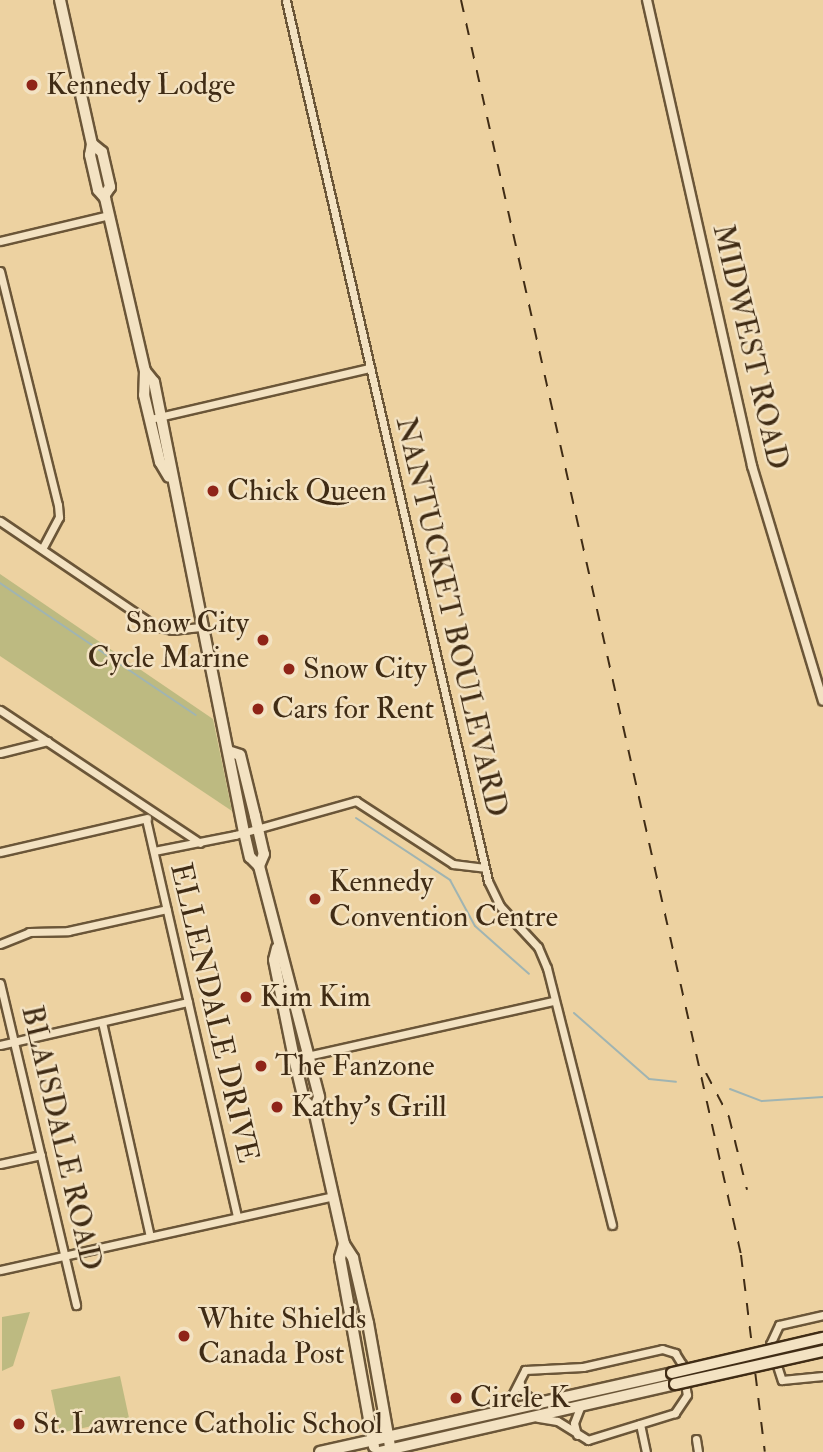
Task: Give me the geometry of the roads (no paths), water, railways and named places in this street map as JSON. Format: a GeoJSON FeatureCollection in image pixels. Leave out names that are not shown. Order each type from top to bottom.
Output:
{"type":"FeatureCollection","features":[{"type":"Feature","properties":{"kind":"main road"},"geometry":{"type":"LineString","coordinates":[[60,0],[92,144],[90,155],[98,190],[104,196],[109,215],[145,371],[142,384],[150,419],[160,462],[170,477]]}},
{"type":"Feature","properties":{"kind":"main road"},"geometry":{"type":"LineString","coordinates":[[145,371],[154,382],[170,477],[231,752]]}},
{"type":"Feature","properties":{"kind":"main road"},"geometry":{"type":"LineString","coordinates":[[231,752],[240,755],[258,827],[264,854],[259,866]]}},
{"type":"Feature","properties":{"kind":"main road"},"geometry":{"type":"LineString","coordinates":[[231,752],[226,758],[250,857],[259,866],[277,948],[284,957],[319,1097],[314,1110]]}},
{"type":"Feature","properties":{"kind":"main road"},"geometry":{"type":"LineString","coordinates":[[277,948],[274,960],[294,1058],[304,1100],[314,1110],[344,1244],[352,1258],[368,1323],[390,1451]]}},
{"type":"Feature","properties":{"kind":"main road"},"geometry":{"type":"LineString","coordinates":[[344,1244],[341,1258],[377,1452],[823,1351]]}},
{"type":"Feature","properties":{"kind":"main road"},"geometry":{"type":"LineString","coordinates":[[320,1452],[823,1338]]}},
{"type":"Feature","properties":{"kind":"street","name":"MIDWEST ROAD"},"geometry":{"type":"LineString","coordinates":[[647,0],[752,466],[823,701]]}},
{"type":"Feature","properties":{"kind":"street","name":"NANTUCKET BOULEVARD"},"geometry":{"type":"LineString","coordinates":[[286,1],[485,868],[496,900],[541,954],[586,1111],[612,1225]]}},
{"type":"Feature","properties":{"kind":"street"},"geometry":{"type":"LineString","coordinates":[[0,241],[109,215]]}},
{"type":"Feature","properties":{"kind":"street"},"geometry":{"type":"LineString","coordinates":[[0,271],[58,505],[59,517],[42,549]]}},
{"type":"Feature","properties":{"kind":"street"},"geometry":{"type":"LineString","coordinates":[[150,419],[370,368]]}},
{"type":"Feature","properties":{"kind":"street"},"geometry":{"type":"LineString","coordinates":[[0,521],[155,626],[172,630],[203,627]]}},
{"type":"Feature","properties":{"kind":"street","name":"ELLENDALE DRIVE"},"geometry":{"type":"LineString","coordinates":[[0,709],[200,843]]}},
{"type":"Feature","properties":{"kind":"street"},"geometry":{"type":"LineString","coordinates":[[0,752],[48,741]]}},
{"type":"Feature","properties":{"kind":"street"},"geometry":{"type":"LineString","coordinates":[[154,851],[200,843],[356,801],[453,864],[485,868]]}},
{"type":"Feature","properties":{"kind":"street"},"geometry":{"type":"LineString","coordinates":[[0,852],[146,819],[151,811]]}},
{"type":"Feature","properties":{"kind":"street","name":"ELLENDALE DRIVE"},"geometry":{"type":"LineString","coordinates":[[146,819],[237,1216]]}},
{"type":"Feature","properties":{"kind":"street"},"geometry":{"type":"LineString","coordinates":[[0,944],[29,932],[68,931],[167,908]]}},
{"type":"Feature","properties":{"kind":"street","name":"BLAISDALE ROAD"},"geometry":{"type":"LineString","coordinates":[[0,983],[76,1305]]}},
{"type":"Feature","properties":{"kind":"street"},"geometry":{"type":"LineString","coordinates":[[294,1058],[553,1001]]}},
{"type":"Feature","properties":{"kind":"street"},"geometry":{"type":"LineString","coordinates":[[0,1045],[188,1002]]}},
{"type":"Feature","properties":{"kind":"street"},"geometry":{"type":"LineString","coordinates":[[102,1022],[150,1236]]}},
{"type":"Feature","properties":{"kind":"street"},"geometry":{"type":"LineString","coordinates":[[0,1164],[41,1155]]}},
{"type":"Feature","properties":{"kind":"street"},"geometry":{"type":"LineString","coordinates":[[0,1270],[334,1196]]}},
{"type":"Feature","properties":{"kind":"street"},"geometry":{"type":"LineString","coordinates":[[823,1315],[779,1325],[769,1344],[782,1380],[823,1376]]}},
{"type":"Feature","properties":{"kind":"street"},"geometry":{"type":"LineString","coordinates":[[501,1412],[513,1400],[520,1376],[533,1368],[576,1368],[671,1350],[682,1364],[686,1404],[675,1413],[588,1440],[579,1438],[557,1421],[533,1418]]}},
{"type":"Feature","properties":{"kind":"street"},"geometry":{"type":"LineString","coordinates":[[520,1376],[522,1392],[537,1403]]}},
{"type":"Feature","properties":{"kind":"street"},"geometry":{"type":"LineString","coordinates":[[579,1438],[573,1423],[580,1407]]}},
{"type":"Feature","properties":{"kind":"street"},"geometry":{"type":"LineString","coordinates":[[640,1424],[646,1452]]}},
{"type":"Feature","properties":{"kind":"street"},"geometry":{"type":"LineString","coordinates":[[696,1439],[698,1452]]}},
{"type":"Feature","properties":{"kind":"waterway"},"geometry":{"type":"LineString","coordinates":[[0,583],[196,715]]}},
{"type":"Feature","properties":{"kind":"waterway"},"geometry":{"type":"LineString","coordinates":[[356,818],[450,880],[475,926],[529,974]]}},
{"type":"Feature","properties":{"kind":"waterway"},"geometry":{"type":"LineString","coordinates":[[574,1013],[649,1079],[676,1082]]}},
{"type":"Feature","properties":{"kind":"waterway"},"geometry":{"type":"LineString","coordinates":[[730,1089],[762,1101],[823,1097]]}},
{"type":"Feature","properties":{"kind":"railway"},"geometry":{"type":"LineString","coordinates":[[461,0],[741,1255],[765,1452]]}},
{"type":"Feature","properties":{"kind":"railway"},"geometry":{"type":"LineString","coordinates":[[706,1073],[729,1117],[747,1190]]}},
{"type":"Feature","properties":{"kind":"place","name":"Kennedy Lodge"},"geometry":{"type":"Point","coordinates":[32,85]}},
{"type":"Feature","properties":{"kind":"place","name":"Chick Queen"},"geometry":{"type":"Point","coordinates":[213,491]}},
{"type":"Feature","properties":{"kind":"place","name":"Snow City Cycle Marine"},"geometry":{"type":"Point","coordinates":[263,640]}},
{"type":"Feature","properties":{"kind":"place","name":"Snow City"},"geometry":{"type":"Point","coordinates":[289,669]}},
{"type":"Feature","properties":{"kind":"place","name":"Cars for Rent"},"geometry":{"type":"Point","coordinates":[258,709]}},
{"type":"Feature","properties":{"kind":"place","name":"Kennedy Convention Centre"},"geometry":{"type":"Point","coordinates":[315,899]}},
{"type":"Feature","properties":{"kind":"place","name":"Kim Kim"},"geometry":{"type":"Point","coordinates":[246,997]}},
{"type":"Feature","properties":{"kind":"place","name":"The Fanzone"},"geometry":{"type":"Point","coordinates":[261,1066]}},
{"type":"Feature","properties":{"kind":"place","name":"Kathy's Grill"},"geometry":{"type":"Point","coordinates":[277,1107]}},
{"type":"Feature","properties":{"kind":"place","name":"White Shields Canada Post"},"geometry":{"type":"Point","coordinates":[184,1336]}},
{"type":"Feature","properties":{"kind":"place","name":"Circle K"},"geometry":{"type":"Point","coordinates":[456,1398]}},
{"type":"Feature","properties":{"kind":"place","name":"St. Lawrence Catholic School"},"geometry":{"type":"Point","coordinates":[19,1424]}}]}
